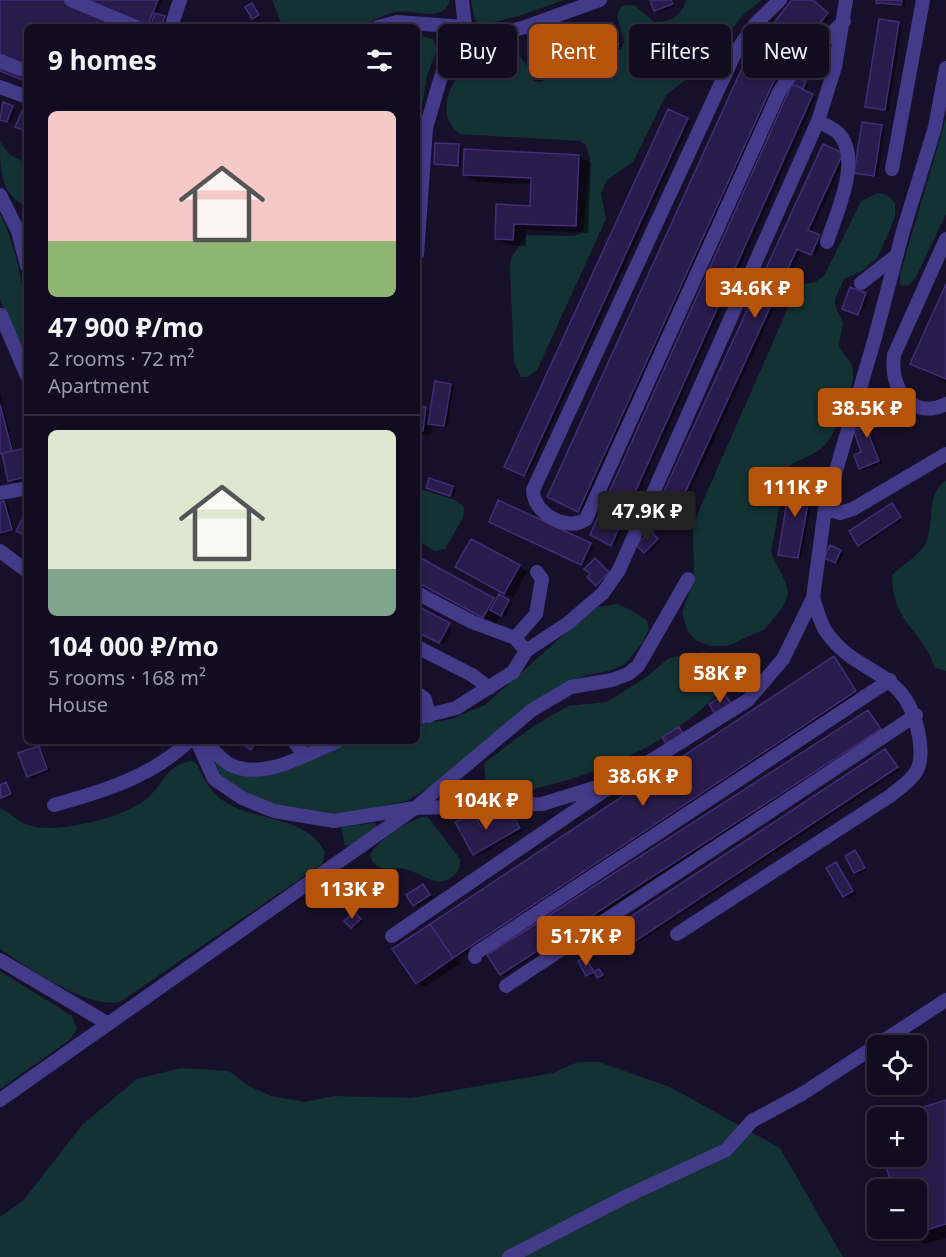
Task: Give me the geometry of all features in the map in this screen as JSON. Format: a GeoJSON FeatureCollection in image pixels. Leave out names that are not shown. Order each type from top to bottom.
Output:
{"type":"FeatureCollection","features":[{"type":"Feature","properties":{"kind":"lane"},"geometry":{"type":"LineString","coordinates":[[71,0],[129,24]]}},
{"type":"Feature","properties":{"kind":"lane"},"geometry":{"type":"LineString","coordinates":[[172,24],[180,0]]}},
{"type":"Feature","properties":{"kind":"lane"},"geometry":{"type":"LineString","coordinates":[[462,0],[465,24]]}},
{"type":"Feature","properties":{"kind":"lane"},"geometry":{"type":"LineString","coordinates":[[517,29],[600,0]]}},
{"type":"Feature","properties":{"kind":"lane"},"geometry":{"type":"LineString","coordinates":[[780,0],[756,23],[735,52],[533,490],[533,499],[538,509],[569,525],[577,525],[586,519],[779,92],[789,77],[844,21]]}},
{"type":"Feature","properties":{"kind":"lane"},"geometry":{"type":"LineString","coordinates":[[420,695],[425,699],[423,717],[456,708],[489,688],[513,672],[526,651],[568,623],[603,593],[619,570],[818,121],[835,67],[846,0]]}},
{"type":"Feature","properties":{"kind":"lane"},"geometry":{"type":"LineString","coordinates":[[892,169],[923,0]]}},
{"type":"Feature","properties":{"kind":"lane"},"geometry":{"type":"LineString","coordinates":[[389,24],[397,22],[438,25]]}},
{"type":"Feature","properties":{"kind":"lane"},"geometry":{"type":"LineString","coordinates":[[0,61],[20,69]]}},
{"type":"Feature","properties":{"kind":"lane"},"geometry":{"type":"LineString","coordinates":[[392,936],[620,780],[748,700],[783,658],[813,598],[825,508],[935,127],[946,68]]}},
{"type":"Feature","properties":{"kind":"lane"},"geometry":{"type":"LineString","coordinates":[[420,198],[426,128],[440,78]]}},
{"type":"Feature","properties":{"kind":"lane"},"geometry":{"type":"LineString","coordinates":[[0,87],[24,96]]}},
{"type":"Feature","properties":{"kind":"lane"},"geometry":{"type":"LineString","coordinates":[[818,121],[838,134],[848,151],[845,183],[827,242]]}},
{"type":"Feature","properties":{"kind":"lane"},"geometry":{"type":"LineString","coordinates":[[0,195],[23,230]]}},
{"type":"Feature","properties":{"kind":"lane"},"geometry":{"type":"LineString","coordinates":[[946,239],[894,355],[891,371],[895,384],[904,397],[916,406],[934,410],[946,404]]}},
{"type":"Feature","properties":{"kind":"lane"},"geometry":{"type":"LineString","coordinates":[[861,283],[897,255]]}},
{"type":"Feature","properties":{"kind":"lane"},"geometry":{"type":"LineString","coordinates":[[1,315],[24,369]]}},
{"type":"Feature","properties":{"kind":"lane"},"geometry":{"type":"LineString","coordinates":[[874,341],[894,355]]}},
{"type":"Feature","properties":{"kind":"lane"},"geometry":{"type":"LineString","coordinates":[[825,508],[840,513],[853,509],[946,454]]}},
{"type":"Feature","properties":{"kind":"lane"},"geometry":{"type":"LineString","coordinates":[[0,493],[24,489]]}},
{"type":"Feature","properties":{"kind":"lane"},"geometry":{"type":"LineString","coordinates":[[0,551],[24,569]]}},
{"type":"Feature","properties":{"kind":"lane"},"geometry":{"type":"LineString","coordinates":[[515,638],[536,614],[542,579],[537,572]]}},
{"type":"Feature","properties":{"kind":"lane"},"geometry":{"type":"LineString","coordinates":[[0,1100],[415,808],[532,710],[571,687],[612,680],[628,674],[638,666],[688,579]]}},
{"type":"Feature","properties":{"kind":"lane"},"geometry":{"type":"LineString","coordinates":[[420,595],[472,622],[515,638],[526,651]]}},
{"type":"Feature","properties":{"kind":"lane"},"geometry":{"type":"LineString","coordinates":[[677,934],[890,796],[917,774],[923,756],[916,715],[905,697],[890,680],[847,654],[826,632],[813,598]]}},
{"type":"Feature","properties":{"kind":"lane"},"geometry":{"type":"LineString","coordinates":[[420,649],[472,675],[489,688]]}},
{"type":"Feature","properties":{"kind":"lane"},"geometry":{"type":"LineString","coordinates":[[475,957],[486,946],[890,680]]}},
{"type":"Feature","properties":{"kind":"lane"},"geometry":{"type":"LineString","coordinates":[[506,986],[916,715]]}},
{"type":"Feature","properties":{"kind":"lane"},"geometry":{"type":"LineString","coordinates":[[54,805],[126,782],[162,764],[185,744]]}},
{"type":"Feature","properties":{"kind":"lane"},"geometry":{"type":"LineString","coordinates":[[198,744],[214,779],[242,798],[274,811],[334,821],[415,808],[542,804],[620,780]]}},
{"type":"Feature","properties":{"kind":"lane"},"geometry":{"type":"LineString","coordinates":[[206,744],[231,765],[248,768],[271,768],[330,744]]}},
{"type":"Feature","properties":{"kind":"lane"},"geometry":{"type":"LineString","coordinates":[[296,744],[303,754]]}},
{"type":"Feature","properties":{"kind":"lane"},"geometry":{"type":"LineString","coordinates":[[0,960],[107,1023]]}},
{"type":"Feature","properties":{"kind":"lane"},"geometry":{"type":"LineString","coordinates":[[509,1257],[626,1197],[726,1150],[752,1121],[802,1094],[946,1000]]}},
{"type":"Feature","properties":{"kind":"green space"},"geometry":{"type":"Polygon","coordinates":[[[272,0],[450,0],[442,12],[428,14],[397,12],[367,24],[282,24],[272,0]]]}},
{"type":"Feature","properties":{"kind":"green space"},"geometry":{"type":"Polygon","coordinates":[[[471,0],[564,0],[519,16],[485,24],[480,24],[475,20],[471,0]]]}},
{"type":"Feature","properties":{"kind":"green space"},"geometry":{"type":"Polygon","coordinates":[[[686,0],[762,0],[744,14],[731,30],[731,24],[629,24],[629,78],[688,78],[666,95],[633,162],[607,180],[601,194],[606,219],[537,370],[528,377],[521,377],[514,362],[511,258],[527,235],[574,236],[580,234],[584,227],[590,158],[586,145],[579,141],[460,134],[449,121],[446,105],[451,88],[457,78],[517,78],[517,55],[526,65],[529,78],[532,78],[534,81],[540,82],[550,78],[617,78],[617,51],[621,49],[624,42],[617,16],[621,6],[634,5],[654,22],[660,22],[670,20],[684,6],[686,0]]]}},
{"type":"Feature","properties":{"kind":"green space"},"geometry":{"type":"Polygon","coordinates":[[[420,36],[433,39],[437,50],[427,75],[421,113],[420,36]]]}},
{"type":"Feature","properties":{"kind":"green space"},"geometry":{"type":"Polygon","coordinates":[[[946,118],[946,214],[916,277],[909,285],[903,286],[900,284],[900,274],[946,118]]]}},
{"type":"Feature","properties":{"kind":"green space"},"geometry":{"type":"Polygon","coordinates":[[[0,142],[9,154],[24,162],[24,205],[11,195],[7,188],[0,162],[0,142]]]}},
{"type":"Feature","properties":{"kind":"green space"},"geometry":{"type":"Polygon","coordinates":[[[878,193],[887,195],[895,203],[895,217],[878,257],[862,271],[844,279],[835,299],[835,305],[843,323],[839,345],[853,369],[848,400],[838,425],[825,444],[819,450],[786,468],[771,553],[786,583],[788,594],[783,607],[765,629],[727,646],[710,646],[697,641],[688,632],[682,613],[694,578],[693,524],[798,285],[815,282],[824,276],[861,201],[878,193]]]}},
{"type":"Feature","properties":{"kind":"green space"},"geometry":{"type":"Polygon","coordinates":[[[0,213],[18,264],[24,298],[24,349],[18,343],[0,299],[0,213]]]}},
{"type":"Feature","properties":{"kind":"green space"},"geometry":{"type":"Polygon","coordinates":[[[946,481],[946,671],[935,668],[923,643],[902,616],[897,605],[892,575],[924,546],[935,494],[946,481]]]}},
{"type":"Feature","properties":{"kind":"green space"},"geometry":{"type":"Polygon","coordinates":[[[420,489],[455,500],[464,507],[463,518],[445,549],[434,551],[420,542],[420,489]]]}},
{"type":"Feature","properties":{"kind":"green space"},"geometry":{"type":"Polygon","coordinates":[[[617,604],[647,621],[649,629],[643,642],[625,664],[609,671],[586,675],[541,698],[430,787],[406,801],[339,816],[286,808],[263,801],[220,779],[211,760],[227,768],[295,766],[346,744],[420,744],[420,724],[451,719],[485,705],[598,607],[617,604]]]}},
{"type":"Feature","properties":{"kind":"green space"},"geometry":{"type":"Polygon","coordinates":[[[703,652],[734,655],[741,672],[699,711],[661,739],[590,773],[553,784],[512,793],[486,787],[484,763],[532,727],[568,706],[607,702],[648,676],[669,658],[703,652]]]}},
{"type":"Feature","properties":{"kind":"green space"},"geometry":{"type":"Polygon","coordinates":[[[191,761],[196,763],[216,795],[229,804],[243,811],[290,824],[316,840],[325,853],[322,864],[120,1002],[91,999],[75,993],[41,976],[0,949],[0,808],[24,824],[40,827],[56,828],[92,822],[140,804],[150,796],[167,774],[177,766],[191,761]]]}},
{"type":"Feature","properties":{"kind":"green space"},"geometry":{"type":"Polygon","coordinates":[[[427,816],[460,859],[459,869],[453,876],[447,880],[436,881],[405,869],[383,868],[374,864],[370,854],[382,841],[404,825],[427,816]]]}},
{"type":"Feature","properties":{"kind":"green space"},"geometry":{"type":"Polygon","coordinates":[[[374,823],[377,827],[355,845],[345,846],[341,827],[374,823]]]}},
{"type":"Feature","properties":{"kind":"green space"},"geometry":{"type":"Polygon","coordinates":[[[0,971],[72,1016],[77,1028],[71,1039],[0,1089],[0,971]]]}},
{"type":"Feature","properties":{"kind":"green space"},"geometry":{"type":"Polygon","coordinates":[[[578,1062],[599,1062],[670,1087],[780,1148],[843,1257],[0,1257],[0,1217],[23,1201],[82,1125],[137,1079],[181,1068],[229,1071],[249,1086],[271,1096],[305,1102],[334,1096],[411,1098],[553,1073],[578,1062]]]}},
{"type":"Feature","properties":{"kind":"building"},"geometry":{"type":"Polygon","coordinates":[[[0,0],[158,0],[148,24],[24,24],[24,81],[0,71],[0,0]]]}},
{"type":"Feature","properties":{"kind":"building"},"geometry":{"type":"Polygon","coordinates":[[[650,0],[671,0],[673,4],[654,11],[650,0]]]}},
{"type":"Feature","properties":{"kind":"building"},"geometry":{"type":"Polygon","coordinates":[[[792,0],[813,0],[828,13],[819,24],[773,24],[792,0]]]}},
{"type":"Feature","properties":{"kind":"building"},"geometry":{"type":"Polygon","coordinates":[[[876,0],[902,0],[901,5],[876,3],[876,0]]]}},
{"type":"Feature","properties":{"kind":"building"},"geometry":{"type":"Polygon","coordinates":[[[252,3],[259,15],[252,19],[245,7],[252,3]]]}},
{"type":"Feature","properties":{"kind":"building"},"geometry":{"type":"Polygon","coordinates":[[[155,13],[165,16],[162,24],[151,24],[155,13]]]}},
{"type":"Feature","properties":{"kind":"building"},"geometry":{"type":"Polygon","coordinates":[[[879,19],[899,22],[885,110],[865,107],[879,19]]]}},
{"type":"Feature","properties":{"kind":"building"},"geometry":{"type":"Polygon","coordinates":[[[743,66],[743,78],[776,78],[578,512],[547,497],[743,66]]]}},
{"type":"Feature","properties":{"kind":"building"},"geometry":{"type":"Polygon","coordinates":[[[795,78],[806,81],[803,89],[792,84],[795,78]]]}},
{"type":"Feature","properties":{"kind":"building"},"geometry":{"type":"Polygon","coordinates":[[[792,84],[813,94],[611,546],[590,535],[792,84]]]}},
{"type":"Feature","properties":{"kind":"building"},"geometry":{"type":"Polygon","coordinates":[[[3,102],[13,106],[7,122],[0,120],[3,102]]]}},
{"type":"Feature","properties":{"kind":"building"},"geometry":{"type":"Polygon","coordinates":[[[668,109],[688,118],[524,476],[504,467],[668,109]]]}},
{"type":"Feature","properties":{"kind":"building"},"geometry":{"type":"Polygon","coordinates":[[[22,111],[24,112],[24,130],[15,127],[22,111]]]}},
{"type":"Feature","properties":{"kind":"building"},"geometry":{"type":"Polygon","coordinates":[[[862,122],[882,125],[874,176],[854,173],[862,122]]]}},
{"type":"Feature","properties":{"kind":"building"},"geometry":{"type":"Polygon","coordinates":[[[435,143],[459,144],[458,166],[434,164],[435,143]]]}},
{"type":"Feature","properties":{"kind":"building"},"geometry":{"type":"Polygon","coordinates":[[[823,144],[843,153],[808,230],[820,235],[811,255],[797,249],[678,508],[660,500],[823,144]]]}},
{"type":"Feature","properties":{"kind":"building"},"geometry":{"type":"Polygon","coordinates":[[[464,149],[579,155],[576,226],[514,224],[513,240],[495,239],[496,204],[530,206],[531,178],[463,175],[464,149]]]}},
{"type":"Feature","properties":{"kind":"building"},"geometry":{"type":"Polygon","coordinates":[[[946,284],[946,379],[910,364],[946,284]]]}},
{"type":"Feature","properties":{"kind":"building"},"geometry":{"type":"Polygon","coordinates":[[[850,287],[866,293],[858,315],[842,309],[850,287]]]}},
{"type":"Feature","properties":{"kind":"building"},"geometry":{"type":"Polygon","coordinates":[[[435,381],[451,384],[444,426],[428,424],[435,381]]]}},
{"type":"Feature","properties":{"kind":"building"},"geometry":{"type":"Polygon","coordinates":[[[0,404],[12,451],[0,454],[0,404]]]}},
{"type":"Feature","properties":{"kind":"building"},"geometry":{"type":"Polygon","coordinates":[[[420,406],[426,407],[423,431],[420,430],[420,406]]]}},
{"type":"Feature","properties":{"kind":"building"},"geometry":{"type":"Polygon","coordinates":[[[875,406],[882,425],[867,430],[879,461],[859,469],[854,455],[861,452],[854,431],[867,426],[861,411],[875,406]]]}},
{"type":"Feature","properties":{"kind":"building"},"geometry":{"type":"Polygon","coordinates":[[[24,449],[24,478],[8,481],[2,453],[24,449]]]}},
{"type":"Feature","properties":{"kind":"building"},"geometry":{"type":"Polygon","coordinates":[[[429,478],[453,486],[450,496],[426,488],[429,478]]]}},
{"type":"Feature","properties":{"kind":"building"},"geometry":{"type":"Polygon","coordinates":[[[791,478],[812,482],[798,558],[778,555],[791,478]]]}},
{"type":"Feature","properties":{"kind":"building"},"geometry":{"type":"Polygon","coordinates":[[[498,500],[591,543],[581,565],[489,522],[498,500]]]}},
{"type":"Feature","properties":{"kind":"building"},"geometry":{"type":"Polygon","coordinates":[[[4,501],[12,530],[0,533],[0,502],[4,501]]]}},
{"type":"Feature","properties":{"kind":"building"},"geometry":{"type":"Polygon","coordinates":[[[892,503],[901,517],[858,546],[849,531],[892,503]]]}},
{"type":"Feature","properties":{"kind":"building"},"geometry":{"type":"Polygon","coordinates":[[[24,516],[24,535],[16,531],[24,516]]]}},
{"type":"Feature","properties":{"kind":"building"},"geometry":{"type":"Polygon","coordinates":[[[650,531],[658,539],[644,553],[636,545],[650,531]]]}},
{"type":"Feature","properties":{"kind":"building"},"geometry":{"type":"Polygon","coordinates":[[[471,539],[520,565],[504,594],[455,567],[471,539]]]}},
{"type":"Feature","properties":{"kind":"building"},"geometry":{"type":"Polygon","coordinates":[[[830,545],[841,550],[835,563],[824,558],[830,545]]]}},
{"type":"Feature","properties":{"kind":"building"},"geometry":{"type":"Polygon","coordinates":[[[420,558],[494,598],[483,618],[420,584],[420,558]]]}},
{"type":"Feature","properties":{"kind":"building"},"geometry":{"type":"Polygon","coordinates":[[[595,558],[609,572],[596,586],[587,577],[590,574],[584,569],[595,558]]]}},
{"type":"Feature","properties":{"kind":"building"},"geometry":{"type":"Polygon","coordinates":[[[499,594],[509,600],[501,616],[490,610],[499,594]]]}},
{"type":"Feature","properties":{"kind":"building"},"geometry":{"type":"Polygon","coordinates":[[[420,608],[450,623],[439,643],[420,634],[420,608]]]}},
{"type":"Feature","properties":{"kind":"building"},"geometry":{"type":"Polygon","coordinates":[[[834,656],[856,691],[453,958],[430,924],[834,656]]]}},
{"type":"Feature","properties":{"kind":"building"},"geometry":{"type":"Polygon","coordinates":[[[725,694],[731,704],[715,714],[709,704],[725,694]]]}},
{"type":"Feature","properties":{"kind":"building"},"geometry":{"type":"Polygon","coordinates":[[[868,710],[881,729],[500,975],[487,955],[868,710]]]}},
{"type":"Feature","properties":{"kind":"building"},"geometry":{"type":"Polygon","coordinates":[[[679,727],[685,737],[668,747],[662,737],[679,727]]]}},
{"type":"Feature","properties":{"kind":"building"},"geometry":{"type":"Polygon","coordinates":[[[242,744],[255,744],[251,750],[242,744]]]}},
{"type":"Feature","properties":{"kind":"building"},"geometry":{"type":"Polygon","coordinates":[[[39,746],[47,769],[27,777],[18,753],[39,746]]]}},
{"type":"Feature","properties":{"kind":"building"},"geometry":{"type":"Polygon","coordinates":[[[885,749],[898,767],[631,944],[618,925],[885,749]]]}},
{"type":"Feature","properties":{"kind":"building"},"geometry":{"type":"Polygon","coordinates":[[[613,765],[618,776],[600,783],[595,773],[613,765]]]}},
{"type":"Feature","properties":{"kind":"building"},"geometry":{"type":"Polygon","coordinates":[[[6,782],[11,794],[1,798],[0,785],[6,782]]]}},
{"type":"Feature","properties":{"kind":"building"},"geometry":{"type":"Polygon","coordinates":[[[510,810],[520,828],[473,855],[455,822],[473,812],[481,827],[510,810]]]}},
{"type":"Feature","properties":{"kind":"building"},"geometry":{"type":"Polygon","coordinates":[[[855,850],[865,868],[854,873],[845,856],[855,850]]]}},
{"type":"Feature","properties":{"kind":"building"},"geometry":{"type":"Polygon","coordinates":[[[836,862],[853,891],[843,897],[826,868],[836,862]]]}},
{"type":"Feature","properties":{"kind":"building"},"geometry":{"type":"Polygon","coordinates":[[[387,884],[394,896],[379,906],[372,894],[387,884]]]}},
{"type":"Feature","properties":{"kind":"building"},"geometry":{"type":"Polygon","coordinates":[[[423,884],[430,895],[413,906],[406,895],[423,884]]]}},
{"type":"Feature","properties":{"kind":"building"},"geometry":{"type":"Polygon","coordinates":[[[354,912],[361,919],[351,928],[344,921],[354,912]]]}},
{"type":"Feature","properties":{"kind":"building"},"geometry":{"type":"Polygon","coordinates":[[[430,924],[453,958],[416,984],[392,949],[430,924]]]}},
{"type":"Feature","properties":{"kind":"building"},"geometry":{"type":"Polygon","coordinates":[[[585,957],[594,972],[586,976],[578,961],[585,957]]]}},
{"type":"Feature","properties":{"kind":"building"},"geometry":{"type":"Polygon","coordinates":[[[599,969],[603,975],[597,978],[594,972],[599,969]]]}},
{"type":"Feature","properties":{"kind":"building"},"geometry":{"type":"Polygon","coordinates":[[[946,1100],[946,1224],[927,1230],[927,1179],[890,1179],[886,1167],[927,1167],[927,1107],[923,1107],[946,1100]]]}}]}
